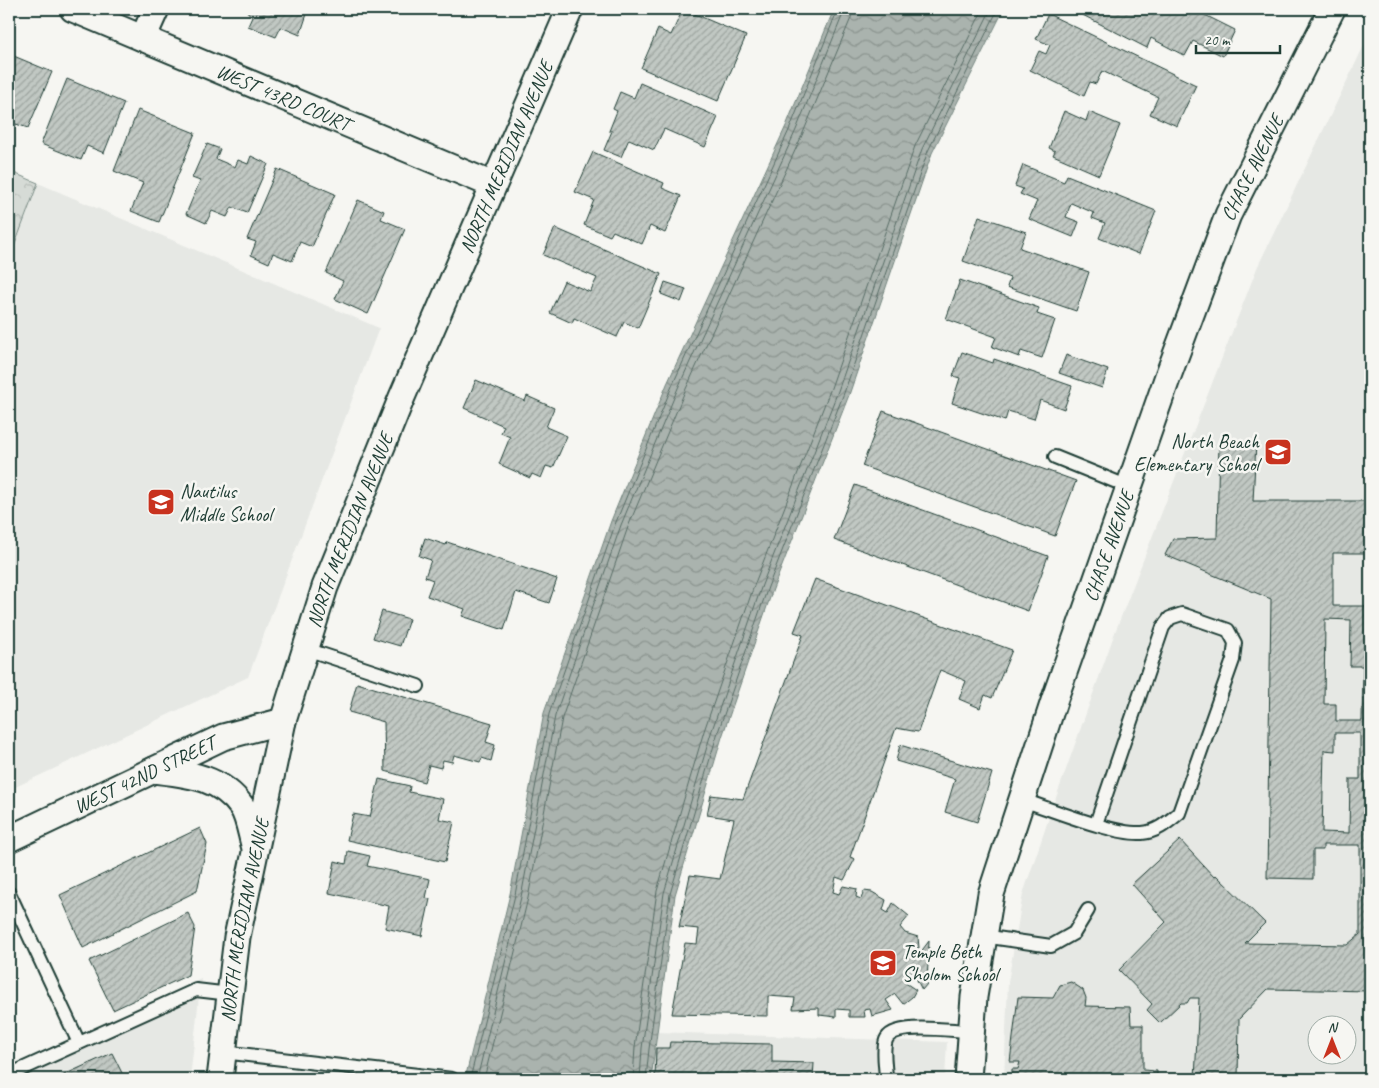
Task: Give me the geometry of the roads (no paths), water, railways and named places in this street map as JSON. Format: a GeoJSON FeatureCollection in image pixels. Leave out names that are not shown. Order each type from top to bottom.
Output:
{"type":"FeatureCollection","features":[{"type":"Feature","properties":{"kind":"street","name":"WEST 43RD COURT"},"geometry":{"type":"LineString","coordinates":[[73,9],[493,185]]}},
{"type":"Feature","properties":{"kind":"street"},"geometry":{"type":"LineString","coordinates":[[144,38],[156,9]]}},
{"type":"Feature","properties":{"kind":"street","name":"NORTH MERIDIAN AVENUE"},"geometry":{"type":"LineString","coordinates":[[220,1079],[237,937],[283,721],[325,587],[380,451],[570,9]]}},
{"type":"Feature","properties":{"kind":"street","name":"CHASE AVENUE"},"geometry":{"type":"LineString","coordinates":[[968,1079],[970,1031],[983,936],[991,894],[1055,698],[1228,215],[1332,9]]}},
{"type":"Feature","properties":{"kind":"street","name":"WEST 42ND STREET"},"geometry":{"type":"LineString","coordinates":[[9,839],[223,737],[283,721]]}},
{"type":"Feature","properties":{"kind":"street"},"geometry":{"type":"LineString","coordinates":[[154,770],[197,775],[222,788],[242,807],[256,849]]}},
{"type":"Feature","properties":{"kind":"lane"},"geometry":{"type":"LineString","coordinates":[[1055,457],[1129,487]]}},
{"type":"Feature","properties":{"kind":"lane"},"geometry":{"type":"LineString","coordinates":[[1022,800],[1096,824],[1125,832],[1144,833],[1164,826],[1179,813],[1234,660],[1235,643],[1228,630],[1182,614],[1170,618],[1164,627],[1096,824]]}},
{"type":"Feature","properties":{"kind":"lane"},"geometry":{"type":"LineString","coordinates":[[306,649],[418,686]]}},
{"type":"Feature","properties":{"kind":"lane"},"geometry":{"type":"LineString","coordinates":[[9,893],[78,1043]]}},
{"type":"Feature","properties":{"kind":"lane"},"geometry":{"type":"LineString","coordinates":[[983,936],[1051,946],[1074,933],[1088,910]]}},
{"type":"Feature","properties":{"kind":"lane"},"geometry":{"type":"LineString","coordinates":[[9,1075],[196,990],[230,994]]}},
{"type":"Feature","properties":{"kind":"lane"},"geometry":{"type":"LineString","coordinates":[[886,1079],[886,1041],[891,1032],[902,1028],[970,1031]]}},
{"type":"Feature","properties":{"kind":"lane"},"geometry":{"type":"LineString","coordinates":[[223,1052],[452,1079]]}},
{"type":"Feature","properties":{"kind":"water"},"geometry":{"type":"Polygon","coordinates":[[[834,9],[1004,9],[932,153],[849,395],[773,589],[722,737],[675,895],[651,1079],[465,1079],[510,894],[544,713],[611,521],[667,384],[786,126],[834,9]]]}},
{"type":"Feature","properties":{"kind":"place","name":"North Beach Elementary School"},"geometry":{"type":"Point","coordinates":[1278,452]}},
{"type":"Feature","properties":{"kind":"place","name":"Nautilus Middle School"},"geometry":{"type":"Point","coordinates":[161,502]}},
{"type":"Feature","properties":{"kind":"place","name":"Temple Beth Sholom School"},"geometry":{"type":"Point","coordinates":[883,963]}}]}
